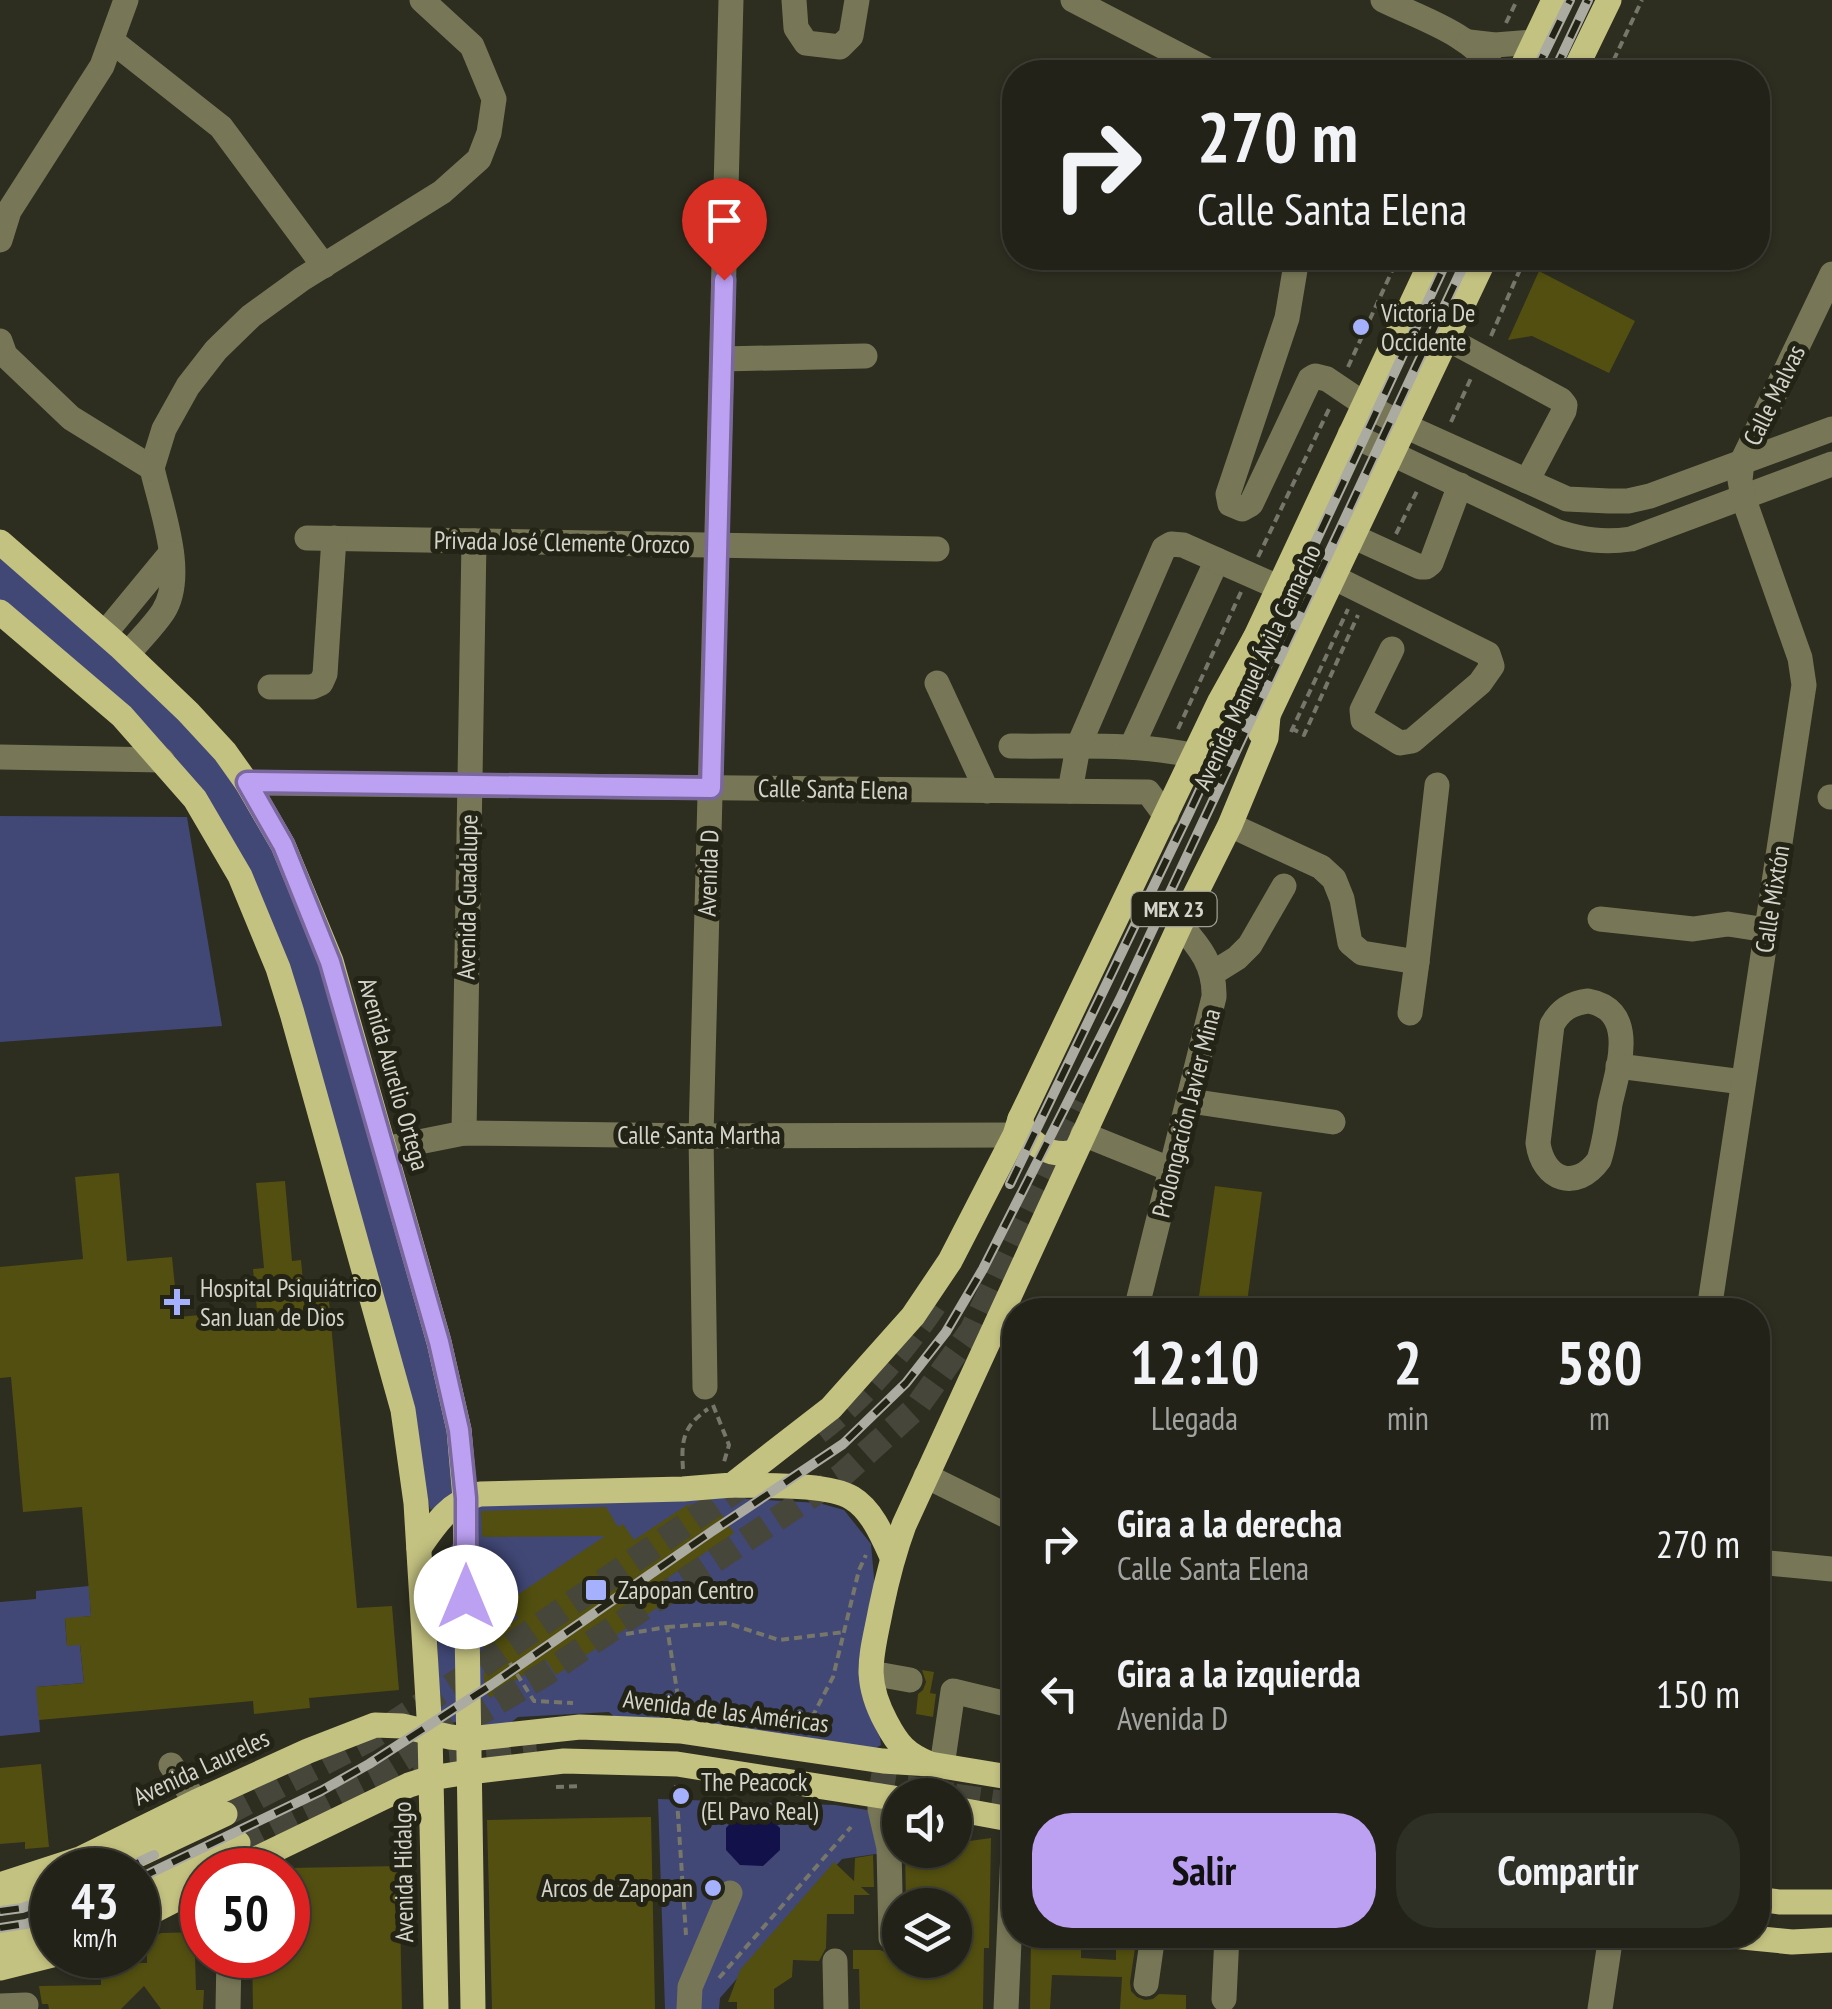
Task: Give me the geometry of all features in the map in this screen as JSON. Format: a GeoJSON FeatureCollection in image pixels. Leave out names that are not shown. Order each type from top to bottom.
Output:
{"type":"FeatureCollection","features":[{"type":"Feature","properties":{"kind":"main road"},"geometry":{"type":"LineString","coordinates":[[1526,60],[1554,0]]}},
{"type":"Feature","properties":{"kind":"main road"},"geometry":{"type":"LineString","coordinates":[[1580,60],[1608,0]]}},
{"type":"Feature","properties":{"kind":"main road","name":"Avenida Manuel Ávila Camacho"},"geometry":{"type":"LineString","coordinates":[[1048,1086],[1427,270]]}},
{"type":"Feature","properties":{"kind":"main road","name":"Avenida Manuel Ávila Camacho"},"geometry":{"type":"LineString","coordinates":[[1080,1102],[1479,270]]}},
{"type":"Feature","properties":{"kind":"main road","name":"Avenida Aurelio Ortega"},"geometry":{"type":"LineString","coordinates":[[0,542],[118,644],[225,752],[283,845],[330,962],[459,1430],[466,1498],[468,1738]]}},
{"type":"Feature","properties":{"kind":"main road"},"geometry":{"type":"LineString","coordinates":[[0,612],[122,716],[195,799],[240,876],[278,968],[403,1410],[412,1464],[430,1733]]}},
{"type":"Feature","properties":{"kind":"main road"},"geometry":{"type":"LineString","coordinates":[[725,1485],[831,1408],[913,1316],[950,1261],[1220,701],[1255,638]]}},
{"type":"Feature","properties":{"kind":"main road"},"geometry":{"type":"LineString","coordinates":[[1008,1298],[1230,825],[1266,738],[1268,716]]}},
{"type":"Feature","properties":{"kind":"main road"},"geometry":{"type":"LineString","coordinates":[[1017,1127],[1038,1146],[1058,1154],[1079,1143]]}},
{"type":"Feature","properties":{"kind":"main road"},"geometry":{"type":"LineString","coordinates":[[279,1848],[409,1784],[468,1772],[564,1761],[677,1764],[880,1795],[890,1752],[875,1701],[871,1658],[892,1557],[1002,1311]]}},
{"type":"Feature","properties":{"kind":"main road"},"geometry":{"type":"LineString","coordinates":[[419,1548],[443,1514],[466,1498],[480,1494],[725,1485],[804,1488],[854,1498],[879,1528],[892,1557]]}},
{"type":"Feature","properties":{"kind":"main road","name":"Avenida Laureles"},"geometry":{"type":"LineString","coordinates":[[0,1885],[80,1858],[308,1750],[375,1725],[430,1733]]}},
{"type":"Feature","properties":{"kind":"main road","name":"Avenida de las Américas"},"geometry":{"type":"LineString","coordinates":[[430,1733],[468,1738],[580,1727],[680,1731],[890,1752],[936,1765],[1002,1776]]}},
{"type":"Feature","properties":{"kind":"main road","name":"Avenida Hidalgo"},"geometry":{"type":"LineString","coordinates":[[430,1733],[436,2009]]}},
{"type":"Feature","properties":{"kind":"main road"},"geometry":{"type":"LineString","coordinates":[[468,1738],[473,2009]]}},
{"type":"Feature","properties":{"kind":"main road"},"geometry":{"type":"LineString","coordinates":[[972,1811],[1002,1814]]}},
{"type":"Feature","properties":{"kind":"main road"},"geometry":{"type":"LineString","coordinates":[[153,1848],[225,1814]]}},
{"type":"Feature","properties":{"kind":"main road"},"geometry":{"type":"LineString","coordinates":[[160,1881],[238,1843]]}},
{"type":"Feature","properties":{"kind":"main road"},"geometry":{"type":"LineString","coordinates":[[0,1903],[30,1896]]}},
{"type":"Feature","properties":{"kind":"main road"},"geometry":{"type":"LineString","coordinates":[[1770,1901],[1832,1902]]}},
{"type":"Feature","properties":{"kind":"main road"},"geometry":{"type":"LineString","coordinates":[[0,1944],[30,1936]]}},
{"type":"Feature","properties":{"kind":"main road"},"geometry":{"type":"LineString","coordinates":[[1770,1940],[1832,1940]]}},
{"type":"Feature","properties":{"kind":"main road"},"geometry":{"type":"LineString","coordinates":[[0,1968],[30,1960]]}},
{"type":"Feature","properties":{"kind":"street"},"geometry":{"type":"LineString","coordinates":[[0,240],[8,211],[102,66],[126,0]]}},
{"type":"Feature","properties":{"kind":"street"},"geometry":{"type":"LineString","coordinates":[[118,644],[165,610],[173,586],[171,552],[152,468],[164,429],[188,386],[216,350],[251,316],[302,279],[442,192],[479,159],[489,133],[494,99],[472,46],[422,0]]}},
{"type":"Feature","properties":{"kind":"street","name":"Avenida D"},"geometry":{"type":"LineString","coordinates":[[709,1396],[701,1136],[731,0]]}},
{"type":"Feature","properties":{"kind":"street"},"geometry":{"type":"LineString","coordinates":[[794,0],[796,28],[806,42],[840,46],[852,36],[856,0]]}},
{"type":"Feature","properties":{"kind":"street"},"geometry":{"type":"LineString","coordinates":[[1073,0],[1189,60]]}},
{"type":"Feature","properties":{"kind":"street"},"geometry":{"type":"LineString","coordinates":[[1383,0],[1469,42],[1495,46],[1534,42]]}},
{"type":"Feature","properties":{"kind":"street"},"geometry":{"type":"LineString","coordinates":[[112,41],[221,127],[324,266]]}},
{"type":"Feature","properties":{"kind":"street"},"geometry":{"type":"LineString","coordinates":[[1469,42],[1488,60]]}},
{"type":"Feature","properties":{"kind":"street"},"geometry":{"type":"LineString","coordinates":[[1295,270],[1287,318],[1228,494],[1230,504],[1242,509],[1251,504],[1310,379],[1315,376],[1404,426],[1567,499],[1628,500],[1650,496],[1832,429]]}},
{"type":"Feature","properties":{"kind":"street","name":"Calle Malvas"},"geometry":{"type":"LineString","coordinates":[[1742,462],[1832,274]]}},
{"type":"Feature","properties":{"kind":"street"},"geometry":{"type":"LineString","coordinates":[[1446,338],[1566,405],[1527,481]]}},
{"type":"Feature","properties":{"kind":"street"},"geometry":{"type":"LineString","coordinates":[[0,341],[5,355],[70,418],[152,468]]}},
{"type":"Feature","properties":{"kind":"street"},"geometry":{"type":"LineString","coordinates":[[722,359],[866,356]]}},
{"type":"Feature","properties":{"kind":"street"},"geometry":{"type":"LineString","coordinates":[[1350,434],[1558,532],[1592,541],[1632,539],[1832,464]]}},
{"type":"Feature","properties":{"kind":"street","name":"Calle Mixtón"},"geometry":{"type":"LineString","coordinates":[[1711,1298],[1804,685],[1800,658],[1743,497],[1742,462]]}},
{"type":"Feature","properties":{"kind":"street"},"geometry":{"type":"LineString","coordinates":[[1352,536],[1426,567],[1432,563],[1460,486]]}},
{"type":"Feature","properties":{"kind":"street","name":"Privada José Clemente Orozco"},"geometry":{"type":"LineString","coordinates":[[307,538],[937,549]]}},
{"type":"Feature","properties":{"kind":"street"},"geometry":{"type":"LineString","coordinates":[[270,687],[320,684],[324,674],[334,538]]}},
{"type":"Feature","properties":{"kind":"street","name":"Avenida Guadalupe"},"geometry":{"type":"LineString","coordinates":[[464,1134],[474,541]]}},
{"type":"Feature","properties":{"kind":"street"},"geometry":{"type":"LineString","coordinates":[[1070,791],[1078,747],[1164,548],[1183,545],[1278,587]]}},
{"type":"Feature","properties":{"kind":"street"},"geometry":{"type":"LineString","coordinates":[[118,644],[171,552]]}},
{"type":"Feature","properties":{"kind":"street"},"geometry":{"type":"LineString","coordinates":[[1132,746],[1217,560]]}},
{"type":"Feature","properties":{"kind":"street"},"geometry":{"type":"LineString","coordinates":[[1333,577],[1488,654],[1492,666],[1480,683],[1412,741],[1400,744],[1363,720],[1362,710],[1392,649]]}},
{"type":"Feature","properties":{"kind":"street"},"geometry":{"type":"LineString","coordinates":[[937,683],[987,791]]}},
{"type":"Feature","properties":{"kind":"street"},"geometry":{"type":"LineString","coordinates":[[1011,746],[1132,746],[1195,756]]}},
{"type":"Feature","properties":{"kind":"street"},"geometry":{"type":"LineString","coordinates":[[0,757],[162,760]]}},
{"type":"Feature","properties":{"kind":"street","name":"Calle Santa Elena"},"geometry":{"type":"LineString","coordinates":[[247,782],[1148,792],[1166,816]]}},
{"type":"Feature","properties":{"kind":"street"},"geometry":{"type":"LineString","coordinates":[[1410,1013],[1437,784]]}},
{"type":"Feature","properties":{"kind":"street"},"geometry":{"type":"LineString","coordinates":[[1230,825],[1321,867],[1334,879],[1350,943],[1362,953],[1417,962]]}},
{"type":"Feature","properties":{"kind":"street"},"geometry":{"type":"LineString","coordinates":[[1213,973],[1250,946],[1284,886]]}},
{"type":"Feature","properties":{"kind":"street"},"geometry":{"type":"LineString","coordinates":[[1600,918],[1694,929],[1728,924],[1767,930]]}},
{"type":"Feature","properties":{"kind":"street","name":"Prolongación Javier Mina"},"geometry":{"type":"LineString","coordinates":[[1139,1298],[1214,997],[1213,973],[1206,957],[1180,925]]}},
{"type":"Feature","properties":{"kind":"street"},"geometry":{"type":"LineString","coordinates":[[1588,1001],[1606,1008],[1621,1034],[1618,1066],[1599,1160],[1579,1178],[1561,1178],[1547,1167],[1538,1142],[1550,1034],[1563,1010],[1588,1001]]}},
{"type":"Feature","properties":{"kind":"street"},"geometry":{"type":"LineString","coordinates":[[1618,1066],[1743,1082]]}},
{"type":"Feature","properties":{"kind":"street"},"geometry":{"type":"LineString","coordinates":[[1190,1102],[1334,1122]]}},
{"type":"Feature","properties":{"kind":"street","name":"Calle Santa Martha"},"geometry":{"type":"LineString","coordinates":[[384,1149],[464,1134],[701,1136],[1017,1127]]}},
{"type":"Feature","properties":{"kind":"street"},"geometry":{"type":"LineString","coordinates":[[1079,1143],[1172,1170]]}},
{"type":"Feature","properties":{"kind":"street"},"geometry":{"type":"LineString","coordinates":[[926,1476],[1002,1514]]}},
{"type":"Feature","properties":{"kind":"street"},"geometry":{"type":"LineString","coordinates":[[1770,1563],[1832,1569]]}},
{"type":"Feature","properties":{"kind":"street"},"geometry":{"type":"LineString","coordinates":[[871,1672],[1002,1703]]}},
{"type":"Feature","properties":{"kind":"street"},"geometry":{"type":"LineString","coordinates":[[931,1686],[936,1765]]}},
{"type":"Feature","properties":{"kind":"street"},"geometry":{"type":"LineString","coordinates":[[171,1765],[196,1802]]}},
{"type":"Feature","properties":{"kind":"street"},"geometry":{"type":"LineString","coordinates":[[880,1795],[890,1888]]}},
{"type":"Feature","properties":{"kind":"street"},"geometry":{"type":"LineString","coordinates":[[689,1998],[730,1893]]}},
{"type":"Feature","properties":{"kind":"street"},"geometry":{"type":"LineString","coordinates":[[1006,2009],[1009,1948]]}},
{"type":"Feature","properties":{"kind":"street"},"geometry":{"type":"LineString","coordinates":[[1146,1984],[1151,1948]]}},
{"type":"Feature","properties":{"kind":"street"},"geometry":{"type":"LineString","coordinates":[[1224,1999],[1226,1948]]}},
{"type":"Feature","properties":{"kind":"street"},"geometry":{"type":"LineString","coordinates":[[1600,2009],[1609,1948]]}},
{"type":"Feature","properties":{"kind":"street"},"geometry":{"type":"LineString","coordinates":[[835,1961],[836,2009]]}},
{"type":"Feature","properties":{"kind":"street"},"geometry":{"type":"LineString","coordinates":[[228,2009],[229,1978]]}},
{"type":"Feature","properties":{"kind":"path"},"geometry":{"type":"LineString","coordinates":[[1614,60],[1642,0]]}},
{"type":"Feature","properties":{"kind":"path"},"geometry":{"type":"LineString","coordinates":[[1169,750],[1393,270]]}},
{"type":"Feature","properties":{"kind":"path"},"geometry":{"type":"LineString","coordinates":[[1441,442],[1520,270]]}},
{"type":"Feature","properties":{"kind":"path"},"geometry":{"type":"LineString","coordinates":[[1388,553],[1427,470]]}},
{"type":"Feature","properties":{"kind":"path"},"geometry":{"type":"LineString","coordinates":[[1268,716],[1304,735],[1368,594]]}},
{"type":"Feature","properties":{"kind":"path"},"geometry":{"type":"LineString","coordinates":[[709,1396],[728,1445],[725,1485]]}},
{"type":"Feature","properties":{"kind":"path"},"geometry":{"type":"LineString","coordinates":[[684,1489],[681,1450],[691,1421],[709,1396]]}},
{"type":"Feature","properties":{"kind":"path"},"geometry":{"type":"LineString","coordinates":[[798,1729],[808,1725],[833,1677],[859,1570],[879,1528]]}},
{"type":"Feature","properties":{"kind":"path"},"geometry":{"type":"LineString","coordinates":[[626,1634],[727,1623],[779,1640],[844,1632]]}},
{"type":"Feature","properties":{"kind":"path"},"geometry":{"type":"LineString","coordinates":[[667,1627],[681,1719]]}},
{"type":"Feature","properties":{"kind":"path"},"geometry":{"type":"LineString","coordinates":[[510,1663],[534,1701],[583,1704]]}},
{"type":"Feature","properties":{"kind":"path"},"geometry":{"type":"LineString","coordinates":[[676,1786],[687,1947]]}},
{"type":"Feature","properties":{"kind":"path"},"geometry":{"type":"LineString","coordinates":[[718,1980],[851,1828]]}},
{"type":"Feature","properties":{"kind":"shaded area"},"geometry":{"type":"Polygon","coordinates":[[[0,553],[96,634],[235,775],[290,872],[387,1178],[463,1484],[450,1500],[430,1510],[415,1432],[239,860],[0,603],[0,553]]]}},
{"type":"Feature","properties":{"kind":"shaded area"},"geometry":{"type":"Polygon","coordinates":[[[0,816],[187,817],[222,1026],[0,1042],[0,816]]]}},
{"type":"Feature","properties":{"kind":"shaded area"},"geometry":{"type":"Polygon","coordinates":[[[678,1495],[819,1503],[844,1510],[871,1544],[875,1589],[868,1711],[881,1745],[874,1749],[619,1721],[609,1712],[518,1717],[500,1731],[476,1727],[474,1504],[678,1495]]]}},
{"type":"Feature","properties":{"kind":"shaded area"},"geometry":{"type":"Polygon","coordinates":[[[455,1540],[460,1722],[440,1723],[436,1601],[441,1563],[455,1540]]]}},
{"type":"Feature","properties":{"kind":"shaded area"},"geometry":{"type":"Polygon","coordinates":[[[89,1586],[91,1616],[65,1619],[67,1645],[80,1645],[84,1683],[37,1687],[40,1732],[0,1736],[0,1602],[36,1599],[36,1591],[89,1586]]]}},
{"type":"Feature","properties":{"kind":"shaded area"},"geometry":{"type":"Polygon","coordinates":[[[658,1799],[835,1805],[882,1812],[882,1853],[842,1859],[720,1998],[719,2009],[665,2009],[658,1799]]]}},
{"type":"Feature","properties":{"kind":"shaded area"},"geometry":{"type":"Polygon","coordinates":[[[741,1812],[764,1812],[780,1828],[780,1850],[763,1866],[740,1865],[726,1850],[726,1828],[741,1812]]]}},
{"type":"Feature","properties":{"kind":"building"},"geometry":{"type":"Polygon","coordinates":[[[1539,271],[1635,321],[1609,373],[1532,336],[1508,340],[1539,271]]]}},
{"type":"Feature","properties":{"kind":"building"},"geometry":{"type":"Polygon","coordinates":[[[119,1173],[127,1261],[172,1257],[178,1317],[257,1310],[253,1269],[264,1268],[256,1183],[285,1181],[292,1261],[301,1260],[305,1303],[329,1301],[357,1608],[392,1606],[399,1690],[309,1698],[310,1708],[254,1714],[253,1701],[39,1720],[36,1687],[84,1683],[80,1645],[67,1646],[65,1618],[91,1616],[82,1507],[23,1512],[11,1377],[0,1378],[0,1267],[83,1259],[75,1177],[119,1173]]]}},
{"type":"Feature","properties":{"kind":"building"},"geometry":{"type":"Polygon","coordinates":[[[1215,1186],[1262,1192],[1248,1298],[1199,1298],[1215,1186]]]}},
{"type":"Feature","properties":{"kind":"building","name":"Zapopan Centro"},"geometry":{"type":"Polygon","coordinates":[[[714,1503],[734,1533],[662,1582],[672,1598],[556,1675],[546,1660],[490,1698],[484,1689],[484,1641],[518,1618],[507,1602],[605,1536],[482,1537],[481,1511],[606,1507],[618,1527],[623,1524],[634,1540],[687,1505],[714,1503]]]}},
{"type":"Feature","properties":{"kind":"building"},"geometry":{"type":"Polygon","coordinates":[[[922,1670],[934,1672],[930,1693],[936,1694],[933,1717],[916,1714],[918,1694],[926,1682],[922,1670]]]}},
{"type":"Feature","properties":{"kind":"building"},"geometry":{"type":"Polygon","coordinates":[[[41,1764],[49,1847],[25,1849],[25,1842],[0,1844],[0,1768],[41,1764]]]}},
{"type":"Feature","properties":{"kind":"building"},"geometry":{"type":"Polygon","coordinates":[[[651,1817],[655,2009],[492,2009],[487,1820],[651,1817]]]}},
{"type":"Feature","properties":{"kind":"building"},"geometry":{"type":"Polygon","coordinates":[[[991,1838],[989,1948],[984,1948],[983,2009],[860,2009],[859,1969],[853,1969],[853,1950],[882,1951],[882,1978],[972,1978],[972,1888],[906,1888],[905,1868],[972,1868],[972,1841],[991,1838]]]}},
{"type":"Feature","properties":{"kind":"building"},"geometry":{"type":"Polygon","coordinates":[[[873,1855],[874,1887],[861,1887],[870,1895],[854,1895],[854,1914],[827,1914],[826,1948],[819,1961],[793,1960],[792,1977],[774,1989],[774,2009],[737,2009],[737,2002],[728,2002],[740,1970],[834,1862],[854,1881],[855,1858],[873,1855]]]}},
{"type":"Feature","properties":{"kind":"building"},"geometry":{"type":"Polygon","coordinates":[[[399,1866],[402,2009],[253,2009],[252,1978],[310,1978],[310,1868],[399,1866]]]}},
{"type":"Feature","properties":{"kind":"building"},"geometry":{"type":"Polygon","coordinates":[[[161,1933],[180,1933],[180,1978],[196,1978],[196,1990],[204,1990],[203,2009],[161,2009],[144,1986],[121,2009],[49,2009],[48,2004],[42,2004],[39,1986],[101,1985],[101,1978],[160,1978],[161,1933]]]}},
{"type":"Feature","properties":{"kind":"building"},"geometry":{"type":"Polygon","coordinates":[[[1031,1948],[1081,1948],[1081,1958],[1116,1960],[1116,1948],[1135,1948],[1130,1982],[1137,1997],[1145,2000],[1159,1994],[1186,1995],[1186,2009],[1120,2009],[1122,1977],[1052,1975],[1050,2009],[1030,2009],[1031,1948]]]}},
{"type":"Feature","properties":{"kind":"tunnel"},"geometry":{"type":"LineString","coordinates":[[238,1843],[383,1771],[545,1674],[841,1476],[916,1408],[972,1330],[1080,1102]]}},
{"type":"Feature","properties":{"kind":"tunnel"},"geometry":{"type":"LineString","coordinates":[[818,1432],[881,1373],[935,1304]]}},
{"type":"Feature","properties":{"kind":"tunnel"},"geometry":{"type":"LineString","coordinates":[[225,1814],[366,1741],[749,1481]]}},
{"type":"Feature","properties":{"kind":"tunnel"},"geometry":{"type":"LineString","coordinates":[[413,1765],[537,1752]]}},
{"type":"Feature","properties":{"kind":"tunnel"},"geometry":{"type":"LineString","coordinates":[[870,1782],[882,1784]]}},
{"type":"Feature","properties":{"kind":"tunnel"},"geometry":{"type":"LineString","coordinates":[[972,1799],[1002,1803]]}},
{"type":"Feature","properties":{"kind":"railway"},"geometry":{"type":"LineString","coordinates":[[1541,60],[1570,0]]}},
{"type":"Feature","properties":{"kind":"railway"},"geometry":{"type":"LineString","coordinates":[[1560,60],[1588,0]]}},
{"type":"Feature","properties":{"kind":"railway"},"geometry":{"type":"LineString","coordinates":[[1010,1184],[1189,813],[1442,270]]}},
{"type":"Feature","properties":{"kind":"railway"},"geometry":{"type":"LineString","coordinates":[[160,1868],[321,1791],[491,1685],[843,1444],[906,1383],[946,1332],[983,1269],[1120,999],[1461,270]]}},
{"type":"Feature","properties":{"kind":"railway"},"geometry":{"type":"LineString","coordinates":[[0,1911],[30,1905]]}},
{"type":"Feature","properties":{"kind":"railway"},"geometry":{"type":"LineString","coordinates":[[0,1928],[30,1922]]}},
{"type":"Feature","properties":{"kind":"place","name":"Victoria De Occidente"},"geometry":{"type":"Point","coordinates":[1361,327]}},
{"type":"Feature","properties":{"kind":"place","name":"Hospital Psiquiátrico San Juan de Dios"},"geometry":{"type":"Point","coordinates":[177,1302]}},
{"type":"Feature","properties":{"kind":"place","name":"Zapopan Centro"},"geometry":{"type":"Point","coordinates":[596,1590]}},
{"type":"Feature","properties":{"kind":"place","name":"The Peacock (El Pavo Real)"},"geometry":{"type":"Point","coordinates":[681,1796]}},
{"type":"Feature","properties":{"kind":"place","name":"Arcos de Zapopan"},"geometry":{"type":"Point","coordinates":[713,1888]}},
{"type":"Feature","properties":{"kind":"route"},"geometry":{"type":"LineString","coordinates":[[466,1597],[466,1498],[459,1430],[439,1342],[330,962],[283,845],[247,782],[711,788],[724,280]]}}]}
